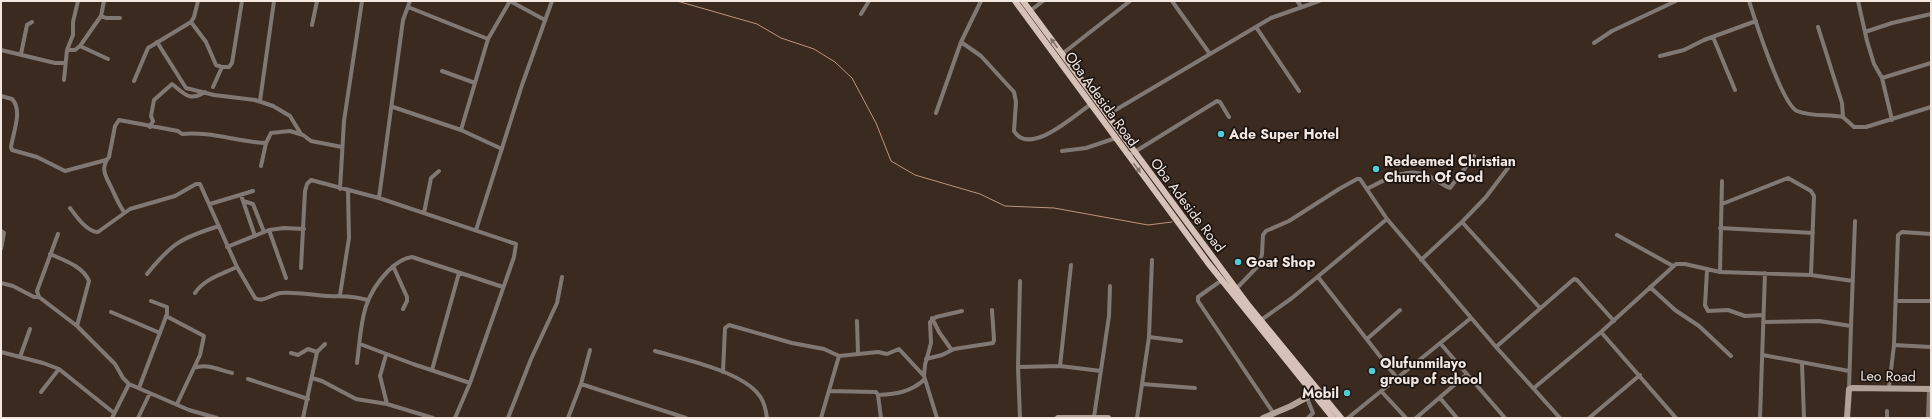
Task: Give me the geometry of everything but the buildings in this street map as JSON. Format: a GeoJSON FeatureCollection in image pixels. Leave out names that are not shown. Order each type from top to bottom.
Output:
{"type":"FeatureCollection","features":[{"type":"Feature","properties":{"kind":"main road","name":"Oba Adesida Road"},"geometry":{"type":"LineString","coordinates":[[1015,1],[1128,156],[1211,261],[1222,280],[1333,418]]}},
{"type":"Feature","properties":{"kind":"main road","name":"Oba Adeside Road"},"geometry":{"type":"LineString","coordinates":[[1023,1],[1134,151],[1211,261],[1236,289],[1341,418]]}},
{"type":"Feature","properties":{"kind":"street"},"geometry":{"type":"LineString","coordinates":[[64,80],[67,50],[73,35],[73,22],[78,1]]}},
{"type":"Feature","properties":{"kind":"street"},"geometry":{"type":"LineString","coordinates":[[67,50],[75,50],[80,46],[101,16],[104,1]]}},
{"type":"Feature","properties":{"kind":"street"},"geometry":{"type":"LineString","coordinates":[[134,81],[145,53],[151,45],[191,22],[194,17],[198,1]]}},
{"type":"Feature","properties":{"kind":"street"},"geometry":{"type":"LineString","coordinates":[[191,22],[206,42],[216,64],[222,67],[229,67],[232,63],[242,1]]}},
{"type":"Feature","properties":{"kind":"street"},"geometry":{"type":"LineString","coordinates":[[260,102],[274,1]]}},
{"type":"Feature","properties":{"kind":"street"},"geometry":{"type":"LineString","coordinates":[[312,24],[317,1]]}},
{"type":"Feature","properties":{"kind":"street"},"geometry":{"type":"LineString","coordinates":[[340,189],[344,121],[362,1]]}},
{"type":"Feature","properties":{"kind":"street"},"geometry":{"type":"LineString","coordinates":[[379,198],[393,106],[403,20],[410,1]]}},
{"type":"Feature","properties":{"kind":"street"},"geometry":{"type":"LineString","coordinates":[[461,130],[488,39],[510,1],[545,20]]}},
{"type":"Feature","properties":{"kind":"street"},"geometry":{"type":"LineString","coordinates":[[476,230],[526,72],[552,1]]}},
{"type":"Feature","properties":{"kind":"street"},"geometry":{"type":"LineString","coordinates":[[861,14],[869,1]]}},
{"type":"Feature","properties":{"kind":"street"},"geometry":{"type":"LineString","coordinates":[[936,113],[961,42],[981,1]]}},
{"type":"Feature","properties":{"kind":"street"},"geometry":{"type":"LineString","coordinates":[[1030,11],[1043,1]]}},
{"type":"Feature","properties":{"kind":"street"},"geometry":{"type":"LineString","coordinates":[[1062,54],[1130,1]]}},
{"type":"Feature","properties":{"kind":"street"},"geometry":{"type":"LineString","coordinates":[[1172,1],[1210,54]]}},
{"type":"Feature","properties":{"kind":"street"},"geometry":{"type":"LineString","coordinates":[[1297,1],[1301,6]]}},
{"type":"Feature","properties":{"kind":"street"},"geometry":{"type":"LineString","coordinates":[[1107,115],[1256,26],[1278,15],[1319,1]]}},
{"type":"Feature","properties":{"kind":"street"},"geometry":{"type":"LineString","coordinates":[[1594,43],[1631,21],[1676,1]]}},
{"type":"Feature","properties":{"kind":"street"},"geometry":{"type":"LineString","coordinates":[[1749,1],[1771,64],[1794,109],[1808,114],[1843,116]]}},
{"type":"Feature","properties":{"kind":"street"},"geometry":{"type":"LineString","coordinates":[[1858,1],[1872,58],[1882,78],[1892,120]]}},
{"type":"Feature","properties":{"kind":"street"},"geometry":{"type":"LineString","coordinates":[[408,7],[488,39]]}},
{"type":"Feature","properties":{"kind":"street"},"geometry":{"type":"LineString","coordinates":[[1865,32],[1892,23],[1931,14]]}},
{"type":"Feature","properties":{"kind":"street"},"geometry":{"type":"LineString","coordinates":[[101,16],[106,18],[120,18]]}},
{"type":"Feature","properties":{"kind":"street"},"geometry":{"type":"LineString","coordinates":[[1660,56],[1684,50],[1713,37],[1756,21]]}},
{"type":"Feature","properties":{"kind":"street"},"geometry":{"type":"LineString","coordinates":[[20,54],[26,25],[32,22]]}},
{"type":"Feature","properties":{"kind":"street"},"geometry":{"type":"LineString","coordinates":[[1256,26],[1299,91]]}},
{"type":"Feature","properties":{"kind":"street"},"geometry":{"type":"LineString","coordinates":[[1818,27],[1842,103],[1843,116],[1850,124],[1856,128],[1866,128],[1931,107]]}},
{"type":"Feature","properties":{"kind":"street"},"geometry":{"type":"LineString","coordinates":[[1713,37],[1735,90]]}},
{"type":"Feature","properties":{"kind":"street"},"geometry":{"type":"LineString","coordinates":[[156,42],[185,86],[206,92],[260,102],[282,110],[290,116],[301,134]]}},
{"type":"Feature","properties":{"kind":"street"},"geometry":{"type":"LineString","coordinates":[[961,42],[982,56],[1014,92],[1016,102],[1014,131],[1020,137],[1027,140],[1042,138],[1091,104]]}},
{"type":"Feature","properties":{"kind":"street"},"geometry":{"type":"LineString","coordinates":[[80,46],[108,59]]}},
{"type":"Feature","properties":{"kind":"street"},"geometry":{"type":"LineString","coordinates":[[1,50],[56,63],[65,63]]}},
{"type":"Feature","properties":{"kind":"street"},"geometry":{"type":"LineString","coordinates":[[1882,78],[1931,62]]}},
{"type":"Feature","properties":{"kind":"street"},"geometry":{"type":"LineString","coordinates":[[213,87],[222,67]]}},
{"type":"Feature","properties":{"kind":"street"},"geometry":{"type":"LineString","coordinates":[[442,70],[475,83]]}},
{"type":"Feature","properties":{"kind":"street"},"geometry":{"type":"LineString","coordinates":[[150,127],[154,121],[151,116],[154,100],[172,84],[192,97],[197,97],[206,92]]}},
{"type":"Feature","properties":{"kind":"street"},"geometry":{"type":"LineString","coordinates":[[1,96],[12,98],[17,106],[15,130],[10,147],[12,150],[37,157],[65,171],[106,160]]}},
{"type":"Feature","properties":{"kind":"street"},"geometry":{"type":"LineString","coordinates":[[1128,156],[1217,101],[1220,102],[1229,117]]}},
{"type":"Feature","properties":{"kind":"street"},"geometry":{"type":"LineString","coordinates":[[393,106],[461,130],[502,149]]}},
{"type":"Feature","properties":{"kind":"street"},"geometry":{"type":"LineString","coordinates":[[124,212],[104,174],[106,160],[109,157],[115,126],[118,121],[121,120],[150,127],[178,131],[182,134],[221,136],[235,140],[266,143]]}},
{"type":"Feature","properties":{"kind":"street"},"geometry":{"type":"LineString","coordinates":[[293,122],[294,132]]}},
{"type":"Feature","properties":{"kind":"street"},"geometry":{"type":"LineString","coordinates":[[261,166],[266,143],[271,133],[294,132],[301,134],[311,141],[342,148]]}},
{"type":"Feature","properties":{"kind":"street"},"geometry":{"type":"LineString","coordinates":[[1062,152],[1086,148],[1116,138]]}},
{"type":"Feature","properties":{"kind":"street"},"geometry":{"type":"LineString","coordinates":[[1367,189],[1398,174],[1420,173],[1450,188],[1474,156]]}},
{"type":"Feature","properties":{"kind":"street"},"geometry":{"type":"LineString","coordinates":[[1421,260],[1462,222],[1486,197],[1514,160]]}},
{"type":"Feature","properties":{"kind":"street"},"geometry":{"type":"LineString","coordinates":[[424,213],[431,178],[439,171]]}},
{"type":"Feature","properties":{"kind":"street"},"geometry":{"type":"LineString","coordinates":[[1722,204],[1788,178],[1812,192],[1813,233],[1811,275]]}},
{"type":"Feature","properties":{"kind":"street"},"geometry":{"type":"LineString","coordinates":[[1236,289],[1259,265],[1262,254],[1263,235],[1266,231],[1288,221],[1357,179],[1360,179],[1387,219],[1421,260],[1560,418]]}},
{"type":"Feature","properties":{"kind":"street"},"geometry":{"type":"LineString","coordinates":[[301,268],[305,191],[308,182],[315,181],[340,189],[379,198],[516,244],[470,383],[455,418]]}},
{"type":"Feature","properties":{"kind":"street"},"geometry":{"type":"LineString","coordinates":[[1720,272],[1722,182]]}},
{"type":"Feature","properties":{"kind":"street"},"geometry":{"type":"LineString","coordinates":[[70,208],[78,219],[95,232],[104,229],[124,212],[130,209],[175,196],[198,184],[202,186],[227,247],[245,284],[255,298],[258,300],[279,294],[313,294],[329,296],[340,295],[367,300]]}},
{"type":"Feature","properties":{"kind":"street"},"geometry":{"type":"LineString","coordinates":[[210,204],[253,191]]}},
{"type":"Feature","properties":{"kind":"street"},"geometry":{"type":"LineString","coordinates":[[340,295],[349,238],[348,191]]}},
{"type":"Feature","properties":{"kind":"street"},"geometry":{"type":"LineString","coordinates":[[241,195],[255,236]]}},
{"type":"Feature","properties":{"kind":"street"},"geometry":{"type":"LineString","coordinates":[[243,201],[254,204],[264,232]]}},
{"type":"Feature","properties":{"kind":"street"},"geometry":{"type":"LineString","coordinates":[[1261,320],[1292,298],[1387,219]]}},
{"type":"Feature","properties":{"kind":"street"},"geometry":{"type":"LineString","coordinates":[[1849,389],[1855,221]]}},
{"type":"Feature","properties":{"kind":"street"},"geometry":{"type":"LineString","coordinates":[[1462,222],[1540,308]]}},
{"type":"Feature","properties":{"kind":"street"},"geometry":{"type":"LineString","coordinates":[[146,274],[174,244],[200,232],[219,226]]}},
{"type":"Feature","properties":{"kind":"street"},"geometry":{"type":"LineString","coordinates":[[227,247],[269,230],[284,228],[304,229]]}},
{"type":"Feature","properties":{"kind":"street"},"geometry":{"type":"LineString","coordinates":[[1720,228],[1813,233]]}},
{"type":"Feature","properties":{"kind":"street"},"geometry":{"type":"LineString","coordinates":[[269,230],[286,278]]}},
{"type":"Feature","properties":{"kind":"street"},"geometry":{"type":"LineString","coordinates":[[1,231],[4,233],[1,249]]}},
{"type":"Feature","properties":{"kind":"street"},"geometry":{"type":"LineString","coordinates":[[1889,387],[1894,345],[1898,235],[1902,232],[1931,234]]}},
{"type":"Feature","properties":{"kind":"street"},"geometry":{"type":"LineString","coordinates":[[39,297],[37,291],[58,234]]}},
{"type":"Feature","properties":{"kind":"street"},"geometry":{"type":"LineString","coordinates":[[1617,235],[1673,266]]}},
{"type":"Feature","properties":{"kind":"street"},"geometry":{"type":"LineString","coordinates":[[50,254],[71,263],[88,278],[89,285],[77,326]]}},
{"type":"Feature","properties":{"kind":"street"},"geometry":{"type":"LineString","coordinates":[[357,363],[367,300],[374,288],[393,266],[405,259],[412,258],[503,287]]}},
{"type":"Feature","properties":{"kind":"street"},"geometry":{"type":"LineString","coordinates":[[1137,418],[1149,337],[1152,260]]}},
{"type":"Feature","properties":{"kind":"street"},"geometry":{"type":"LineString","coordinates":[[1534,388],[1614,321],[1673,266],[1679,263],[1707,271],[1811,275],[1853,281]]}},
{"type":"Feature","properties":{"kind":"street"},"geometry":{"type":"LineString","coordinates":[[1060,366],[1071,265]]}},
{"type":"Feature","properties":{"kind":"street"},"geometry":{"type":"LineString","coordinates":[[393,266],[407,297],[403,309]]}},
{"type":"Feature","properties":{"kind":"street"},"geometry":{"type":"LineString","coordinates":[[195,293],[198,287],[206,282],[237,267]]}},
{"type":"Feature","properties":{"kind":"street"},"geometry":{"type":"LineString","coordinates":[[1707,271],[1705,305],[1708,311],[1728,310],[1745,316],[1763,315]]}},
{"type":"Feature","properties":{"kind":"street"},"geometry":{"type":"LineString","coordinates":[[432,370],[459,272]]}},
{"type":"Feature","properties":{"kind":"street"},"geometry":{"type":"LineString","coordinates":[[1760,418],[1765,273]]}},
{"type":"Feature","properties":{"kind":"street"},"geometry":{"type":"LineString","coordinates":[[508,418],[531,359],[557,303],[562,277]]}},
{"type":"Feature","properties":{"kind":"street"},"geometry":{"type":"LineString","coordinates":[[1318,277],[1397,378]]}},
{"type":"Feature","properties":{"kind":"street"},"geometry":{"type":"LineString","coordinates":[[1496,347],[1574,279],[1577,280],[1614,321]]}},
{"type":"Feature","properties":{"kind":"street"},"geometry":{"type":"LineString","coordinates":[[1222,280],[1198,298],[1198,300],[1274,414]]}},
{"type":"Feature","properties":{"kind":"street"},"geometry":{"type":"LineString","coordinates":[[1020,281],[1018,368],[1020,418]]}},
{"type":"Feature","properties":{"kind":"street"},"geometry":{"type":"LineString","coordinates":[[1,283],[13,286],[34,297],[39,297],[77,326],[115,364],[123,378],[129,384],[189,410],[217,418]]}},
{"type":"Feature","properties":{"kind":"street"},"geometry":{"type":"LineString","coordinates":[[1094,417],[1109,316],[1110,286]]}},
{"type":"Feature","properties":{"kind":"street"},"geometry":{"type":"LineString","coordinates":[[1650,287],[1674,310],[1699,326],[1731,356]]}},
{"type":"Feature","properties":{"kind":"street"},"geometry":{"type":"LineString","coordinates":[[139,388],[166,316],[167,307],[151,301]]}},
{"type":"Feature","properties":{"kind":"street"},"geometry":{"type":"LineString","coordinates":[[1896,301],[1931,301]]}},
{"type":"Feature","properties":{"kind":"street"},"geometry":{"type":"LineString","coordinates":[[926,359],[942,355],[951,349],[994,342],[992,310]]}},
{"type":"Feature","properties":{"kind":"street"},"geometry":{"type":"LineString","coordinates":[[1366,339],[1400,310]]}},
{"type":"Feature","properties":{"kind":"street"},"geometry":{"type":"LineString","coordinates":[[111,312],[160,333]]}},
{"type":"Feature","properties":{"kind":"street"},"geometry":{"type":"LineString","coordinates":[[932,318],[962,312]]}},
{"type":"Feature","properties":{"kind":"street"},"geometry":{"type":"LineString","coordinates":[[166,316],[204,335],[200,355],[177,404]]}},
{"type":"Feature","properties":{"kind":"street"},"geometry":{"type":"LineString","coordinates":[[932,318],[938,332],[951,349]]}},
{"type":"Feature","properties":{"kind":"street"},"geometry":{"type":"LineString","coordinates":[[828,391],[871,391],[878,394],[908,391],[917,386],[924,378],[926,359],[931,343],[930,322],[932,318]]}},
{"type":"Feature","properties":{"kind":"street"},"geometry":{"type":"LineString","coordinates":[[1348,418],[1471,318]]}},
{"type":"Feature","properties":{"kind":"street"},"geometry":{"type":"LineString","coordinates":[[1763,322],[1819,320],[1851,326]]}},
{"type":"Feature","properties":{"kind":"street"},"geometry":{"type":"LineString","coordinates":[[857,322],[858,354]]}},
{"type":"Feature","properties":{"kind":"street"},"geometry":{"type":"LineString","coordinates":[[723,372],[725,328],[729,325],[792,343],[824,349],[839,356],[878,352],[887,354],[899,349],[924,378],[937,418]]}},
{"type":"Feature","properties":{"kind":"street"},"geometry":{"type":"LineString","coordinates":[[20,357],[30,329]]}},
{"type":"Feature","properties":{"kind":"street"},"geometry":{"type":"LineString","coordinates":[[1601,332],[1676,418]]}},
{"type":"Feature","properties":{"kind":"street"},"geometry":{"type":"LineString","coordinates":[[1149,337],[1181,341]]}},
{"type":"Feature","properties":{"kind":"street"},"geometry":{"type":"LineString","coordinates":[[1440,343],[1505,418]]}},
{"type":"Feature","properties":{"kind":"street"},"geometry":{"type":"LineString","coordinates":[[303,418],[317,352],[325,344]]}},
{"type":"Feature","properties":{"kind":"street"},"geometry":{"type":"LineString","coordinates":[[360,344],[470,383]]}},
{"type":"Feature","properties":{"kind":"street"},"geometry":{"type":"LineString","coordinates":[[1894,345],[1931,347]]}},
{"type":"Feature","properties":{"kind":"street"},"geometry":{"type":"LineString","coordinates":[[291,353],[298,355],[308,349],[317,352]]}},
{"type":"Feature","properties":{"kind":"street"},"geometry":{"type":"LineString","coordinates":[[568,418],[581,384],[590,350]]}},
{"type":"Feature","properties":{"kind":"street"},"geometry":{"type":"LineString","coordinates":[[655,351],[723,372],[742,381],[755,390],[763,402],[767,418]]}},
{"type":"Feature","properties":{"kind":"street"},"geometry":{"type":"LineString","coordinates":[[1,352],[43,363],[59,369],[113,416],[129,384]]}},
{"type":"Feature","properties":{"kind":"street"},"geometry":{"type":"LineString","coordinates":[[386,354],[380,379],[387,404]]}},
{"type":"Feature","properties":{"kind":"street"},"geometry":{"type":"LineString","coordinates":[[1763,355],[1849,370]]}},
{"type":"Feature","properties":{"kind":"street"},"geometry":{"type":"LineString","coordinates":[[821,418],[839,356]]}},
{"type":"Feature","properties":{"kind":"street"},"geometry":{"type":"LineString","coordinates":[[1802,363],[1804,418]]}},
{"type":"Feature","properties":{"kind":"street"},"geometry":{"type":"LineString","coordinates":[[194,368],[208,366],[232,373]]}},
{"type":"Feature","properties":{"kind":"street"},"geometry":{"type":"LineString","coordinates":[[1018,368],[1060,366],[1101,371]]}},
{"type":"Feature","properties":{"kind":"street"},"geometry":{"type":"LineString","coordinates":[[41,392],[59,369]]}},
{"type":"Feature","properties":{"kind":"street"},"geometry":{"type":"LineString","coordinates":[[1416,418],[1467,374]]}},
{"type":"Feature","properties":{"kind":"street"},"geometry":{"type":"LineString","coordinates":[[1589,418],[1640,375]]}},
{"type":"Feature","properties":{"kind":"street"},"geometry":{"type":"LineString","coordinates":[[312,378],[322,380],[356,399],[387,404],[420,416],[433,418]]}},
{"type":"Feature","properties":{"kind":"street"},"geometry":{"type":"LineString","coordinates":[[248,379],[308,399]]}},
{"type":"Feature","properties":{"kind":"street"},"geometry":{"type":"LineString","coordinates":[[581,384],[686,418]]}},
{"type":"Feature","properties":{"kind":"street"},"geometry":{"type":"LineString","coordinates":[[1142,384],[1195,388]]}},
{"type":"Feature","properties":{"kind":"street","name":"Leo Road"},"geometry":{"type":"LineString","coordinates":[[1847,418],[1849,389],[1889,387],[1930,389]]}},
{"type":"Feature","properties":{"kind":"street"},"geometry":{"type":"LineString","coordinates":[[1928,418],[1930,389]]}},
{"type":"Feature","properties":{"kind":"street"},"geometry":{"type":"LineString","coordinates":[[1381,391],[1406,418]]}},
{"type":"Feature","properties":{"kind":"street"},"geometry":{"type":"LineString","coordinates":[[138,418],[150,393]]}},
{"type":"Feature","properties":{"kind":"street"},"geometry":{"type":"LineString","coordinates":[[878,394],[881,418]]}},
{"type":"Feature","properties":{"kind":"street"},"geometry":{"type":"LineString","coordinates":[[1263,418],[1313,394]]}},
{"type":"Feature","properties":{"kind":"street"},"geometry":{"type":"LineString","coordinates":[[1306,398],[1313,413],[1308,418]]}},
{"type":"Feature","properties":{"kind":"street"},"geometry":{"type":"LineString","coordinates":[[1440,398],[1456,418]]}},
{"type":"Feature","properties":{"kind":"street"},"geometry":{"type":"LineString","coordinates":[[1887,411],[1887,418]]}},
{"type":"Feature","properties":{"kind":"street"},"geometry":{"type":"LineString","coordinates":[[1058,418],[1108,418]]}},
{"type":"Feature","properties":{"kind":"waterway"},"geometry":{"type":"LineString","coordinates":[[677,1],[757,24],[781,38],[814,49],[835,62],[852,78],[876,123],[891,161],[915,175],[980,194],[1005,206],[1054,208],[1148,225],[1172,222]]}},
{"type":"Feature","properties":{"kind":"place","name":"Ade Super Hotel"},"geometry":{"type":"Point","coordinates":[1221,134]}},
{"type":"Feature","properties":{"kind":"place","name":"Redeemed Christian Church Of God"},"geometry":{"type":"Point","coordinates":[1376,169]}},
{"type":"Feature","properties":{"kind":"place","name":"Goat Shop"},"geometry":{"type":"Point","coordinates":[1238,262]}},
{"type":"Feature","properties":{"kind":"place","name":"Olufunmilayo group of school"},"geometry":{"type":"Point","coordinates":[1372,371]}},
{"type":"Feature","properties":{"kind":"place","name":"Mobil"},"geometry":{"type":"Point","coordinates":[1347,393]}}]}
